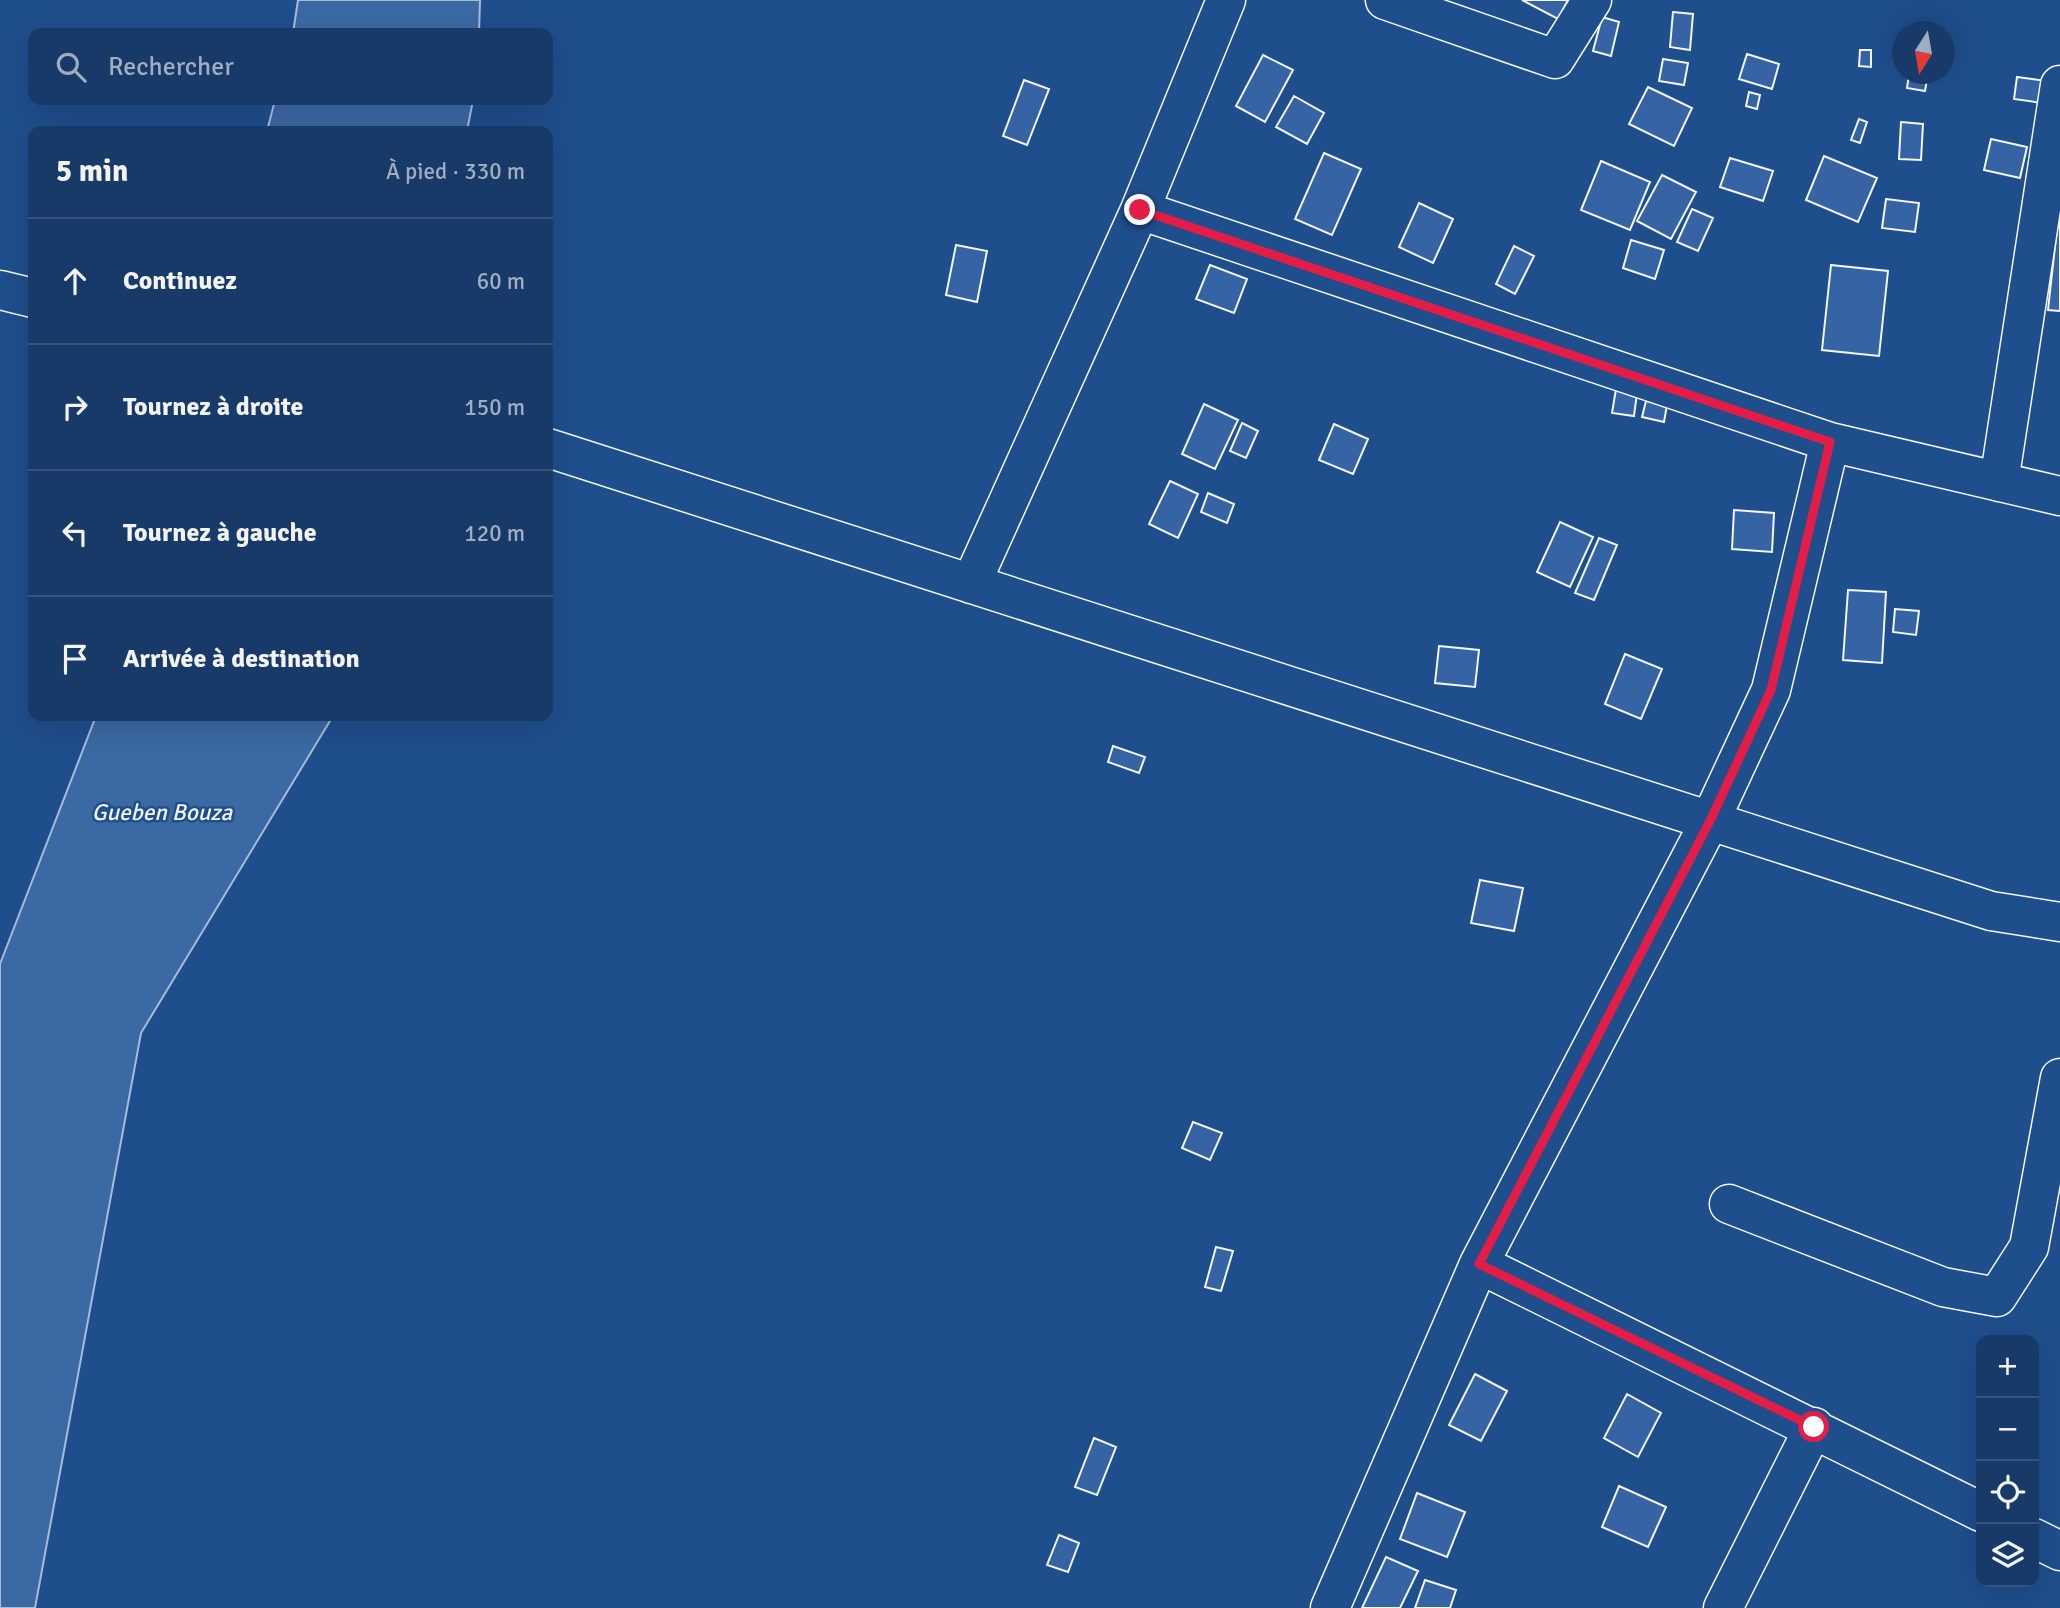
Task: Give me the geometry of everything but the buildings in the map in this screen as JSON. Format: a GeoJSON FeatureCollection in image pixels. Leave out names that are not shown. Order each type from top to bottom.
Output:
{"type":"FeatureCollection","features":[{"type":"Feature","properties":{"kind":"street"},"geometry":{"type":"LineString","coordinates":[[971,584],[1140,210],[1226,0]]}},
{"type":"Feature","properties":{"kind":"street"},"geometry":{"type":"LineString","coordinates":[[1385,0],[1555,59],[1592,0]]}},
{"type":"Feature","properties":{"kind":"street"},"geometry":{"type":"LineString","coordinates":[[1998,482],[2060,85]]}},
{"type":"Feature","properties":{"kind":"street"},"geometry":{"type":"LineString","coordinates":[[1140,210],[1830,442],[2060,496]]}},
{"type":"Feature","properties":{"kind":"street"},"geometry":{"type":"LineString","coordinates":[[0,290],[28,297]]}},
{"type":"Feature","properties":{"kind":"street"},"geometry":{"type":"LineString","coordinates":[[1331,1608],[1479,1264],[1710,821],[1771,690],[1830,442]]}},
{"type":"Feature","properties":{"kind":"street"},"geometry":{"type":"LineString","coordinates":[[553,450],[1991,911],[2060,922]]}},
{"type":"Feature","properties":{"kind":"street"},"geometry":{"type":"LineString","coordinates":[[1729,1204],[1943,1287],[1997,1297],[2029,1247],[2060,1078]]}},
{"type":"Feature","properties":{"kind":"street"},"geometry":{"type":"LineString","coordinates":[[1479,1264],[1814,1427],[1976,1509]]}},
{"type":"Feature","properties":{"kind":"street"},"geometry":{"type":"LineString","coordinates":[[1723,1608],[1814,1427]]}},
{"type":"Feature","properties":{"kind":"street"},"geometry":{"type":"LineString","coordinates":[[2039,1540],[2060,1551]]}},
{"type":"Feature","properties":{"kind":"water"},"geometry":{"type":"Polygon","coordinates":[[[298,0],[480,0],[479,28],[294,28],[298,0]]]}},
{"type":"Feature","properties":{"kind":"water"},"geometry":{"type":"Polygon","coordinates":[[[274,105],[472,105],[468,126],[268,126],[274,105]]]}},
{"type":"Feature","properties":{"kind":"water","name":"Gueben Bouza"},"geometry":{"type":"Polygon","coordinates":[[[94,721],[330,721],[141,1033],[35,1608],[0,1608],[0,964],[94,721]]]}},
{"type":"Feature","properties":{"kind":"route"},"geometry":{"type":"LineString","coordinates":[[1140,210],[1830,442],[1771,690],[1710,821],[1479,1264],[1814,1427]]}}]}
